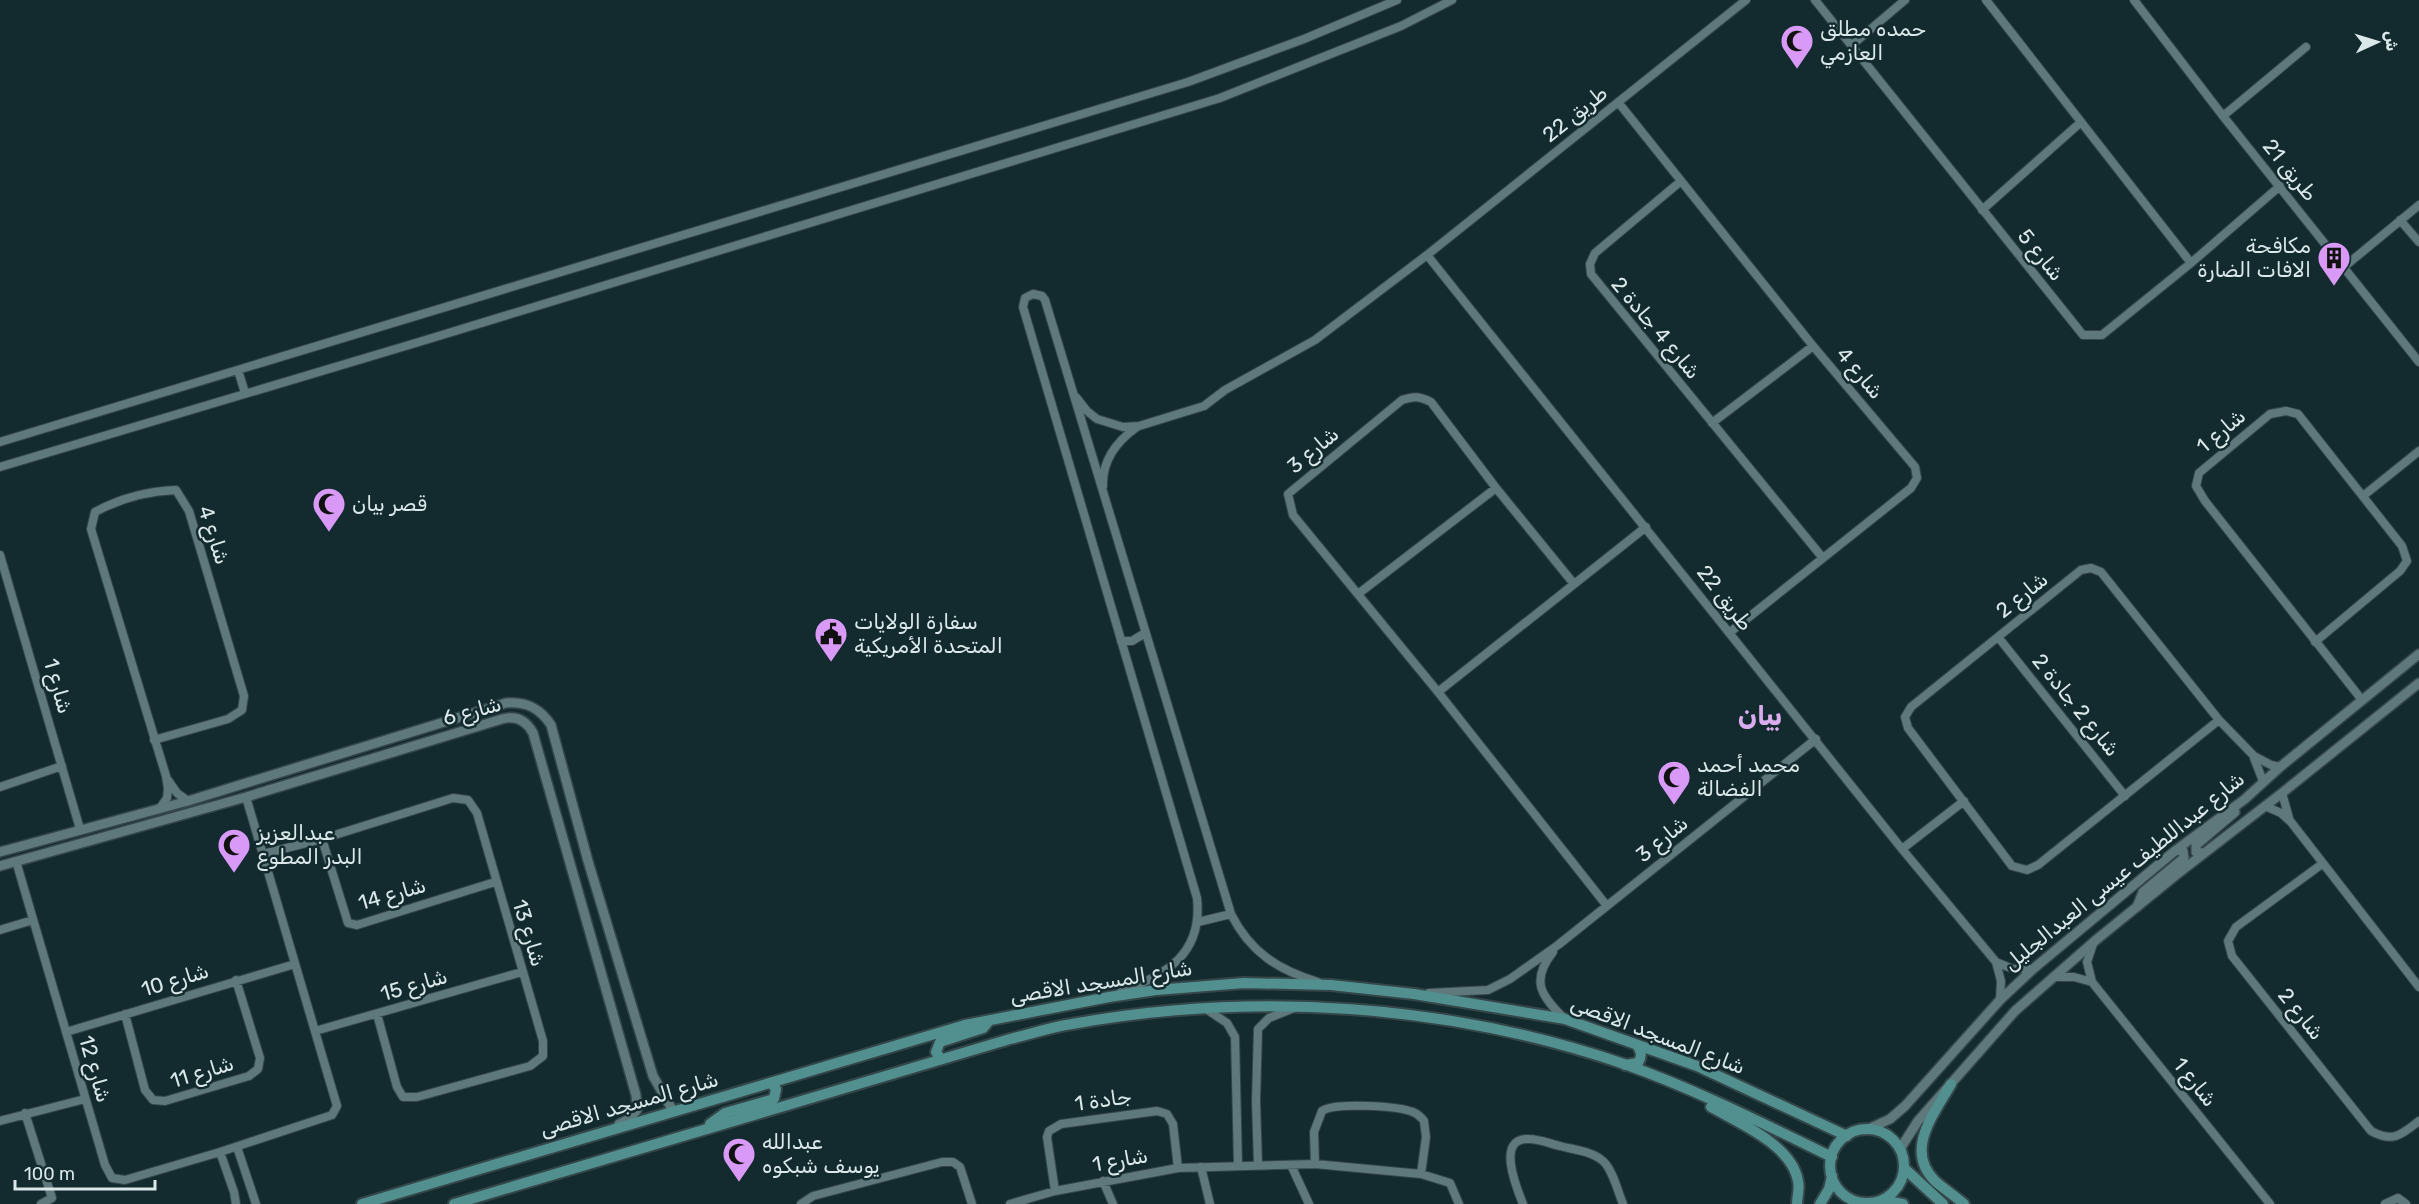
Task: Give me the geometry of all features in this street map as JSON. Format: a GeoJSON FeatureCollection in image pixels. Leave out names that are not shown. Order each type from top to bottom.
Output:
{"type":"FeatureCollection","features":[{"type":"Feature","properties":{"kind":"main road","name":"شارع المسجد الاقصى"},"geometry":{"type":"LineString","coordinates":[[362,1204],[673,1111],[991,1020],[1156,990],[1244,983],[1331,985],[1414,994],[1565,1019],[1697,1066],[1847,1136]]}},
{"type":"Feature","properties":{"kind":"main road","name":"شارع المسجد الاقصى"},"geometry":{"type":"LineString","coordinates":[[454,1204],[940,1058],[1071,1024],[1168,1011],[1244,1006],[1340,1008],[1443,1019],[1570,1047],[1625,1065],[1717,1102],[1832,1157]]}},
{"type":"Feature","properties":{"kind":"main road"},"geometry":{"type":"LineString","coordinates":[[940,1058],[936,1052],[940,1042],[983,1028],[991,1020]]}},
{"type":"Feature","properties":{"kind":"main road"},"geometry":{"type":"LineString","coordinates":[[1625,1065],[1638,1063],[1641,1059],[1641,1050],[1637,1045]]}},
{"type":"Feature","properties":{"kind":"main road"},"geometry":{"type":"LineString","coordinates":[[702,1130],[725,1113],[774,1099],[776,1089],[771,1083]]}},
{"type":"Feature","properties":{"kind":"main road"},"geometry":{"type":"LineString","coordinates":[[1672,1084],[1779,1149],[1791,1163],[1798,1181],[1797,1204]]}},
{"type":"Feature","properties":{"kind":"main road"},"geometry":{"type":"LineString","coordinates":[[1951,1084],[1922,1137],[1921,1156],[1922,1163],[1934,1180],[1964,1204]]}},
{"type":"Feature","properties":{"kind":"main road"},"geometry":{"type":"LineString","coordinates":[[1820,1204],[1829,1189],[1835,1149],[1847,1136],[1866,1130],[1886,1135],[1900,1149],[1904,1168],[1898,1187],[1882,1200]]}},
{"type":"Feature","properties":{"kind":"main road"},"geometry":{"type":"LineString","coordinates":[[1904,1168],[1943,1204]]}},
{"type":"Feature","properties":{"kind":"main road"},"geometry":{"type":"LineString","coordinates":[[1832,1176],[1842,1193],[1859,1203],[1882,1200],[1903,1204]]}},
{"type":"Feature","properties":{"kind":"street"},"geometry":{"type":"LineString","coordinates":[[0,442],[1188,82],[1304,39],[1397,0]]}},
{"type":"Feature","properties":{"kind":"street"},"geometry":{"type":"LineString","coordinates":[[0,467],[1220,98],[1401,26],[1452,0]]}},
{"type":"Feature","properties":{"kind":"street","name":"طريق 22"},"geometry":{"type":"LineString","coordinates":[[1071,389],[1087,411],[1097,419],[1117,426],[1139,426],[1204,406],[1225,390],[1315,340],[1427,255],[1746,0]]}},
{"type":"Feature","properties":{"kind":"street","name":"شارع 5"},"geometry":{"type":"LineString","coordinates":[[1815,0],[2083,335],[2102,335],[2191,263],[2280,186]]}},
{"type":"Feature","properties":{"kind":"street"},"geometry":{"type":"LineString","coordinates":[[1852,45],[1905,0]]}},
{"type":"Feature","properties":{"kind":"street"},"geometry":{"type":"LineString","coordinates":[[1986,0],[2191,263]]}},
{"type":"Feature","properties":{"kind":"street","name":"طريق 21"},"geometry":{"type":"LineString","coordinates":[[2134,0],[2223,116],[2419,362]]}},
{"type":"Feature","properties":{"kind":"street"},"geometry":{"type":"LineString","coordinates":[[2223,116],[2306,46]]}},
{"type":"Feature","properties":{"kind":"street","name":"شارع 4"},"geometry":{"type":"LineString","coordinates":[[1618,102],[1813,346],[1916,467],[1917,478],[1911,488],[1729,633]]}},
{"type":"Feature","properties":{"kind":"street"},"geometry":{"type":"LineString","coordinates":[[1983,210],[2081,122]]}},
{"type":"Feature","properties":{"kind":"street","name":"شارع 4 جادة 2"},"geometry":{"type":"LineString","coordinates":[[1681,182],[1595,253],[1590,264],[1591,274],[1595,282],[1822,557]]}},
{"type":"Feature","properties":{"kind":"street"},"geometry":{"type":"LineString","coordinates":[[2344,267],[2419,205]]}},
{"type":"Feature","properties":{"kind":"street"},"geometry":{"type":"LineString","coordinates":[[2400,220],[2419,242]]}},
{"type":"Feature","properties":{"kind":"street","name":"طريق 22"},"geometry":{"type":"LineString","coordinates":[[1427,255],[1902,849],[1996,962]]}},
{"type":"Feature","properties":{"kind":"street"},"geometry":{"type":"LineString","coordinates":[[1109,997],[1147,982],[1167,971],[1184,954],[1198,922],[1197,898],[1023,307],[1023,302],[1029,295],[1038,294],[1045,300],[1231,914],[1244,936],[1272,963],[1295,975],[1331,985]]}},
{"type":"Feature","properties":{"kind":"street"},"geometry":{"type":"LineString","coordinates":[[1712,423],[1813,346]]}},
{"type":"Feature","properties":{"kind":"street"},"geometry":{"type":"LineString","coordinates":[[238,370],[245,393]]}},
{"type":"Feature","properties":{"kind":"street","name":"شارع 3"},"geometry":{"type":"LineString","coordinates":[[1574,584],[1496,488],[1431,402],[1420,396],[1402,400],[1288,494],[1293,515],[1438,692],[1607,906]]}},
{"type":"Feature","properties":{"kind":"street","name":"شارع 1"},"geometry":{"type":"LineString","coordinates":[[2315,642],[2400,571],[2407,561],[2402,546],[2298,414],[2286,411],[2270,414],[2199,473],[2196,486],[2205,501],[2315,642],[2362,700]]}},
{"type":"Feature","properties":{"kind":"street","name":"طريق 22"},"geometry":{"type":"LineString","coordinates":[[1104,495],[1103,472],[1109,456],[1122,439],[1139,426]]}},
{"type":"Feature","properties":{"kind":"street"},"geometry":{"type":"LineString","coordinates":[[2363,496],[2419,451]]}},
{"type":"Feature","properties":{"kind":"street"},"geometry":{"type":"LineString","coordinates":[[1358,594],[1496,488]]}},
{"type":"Feature","properties":{"kind":"street","name":"شارع 4"},"geometry":{"type":"LineString","coordinates":[[154,740],[228,719],[242,710],[244,696],[189,511],[176,490],[159,491],[112,503],[95,512],[91,529],[154,740],[166,776],[167,798],[160,808]]}},
{"type":"Feature","properties":{"kind":"street"},"geometry":{"type":"LineString","coordinates":[[1438,692],[1646,527]]}},
{"type":"Feature","properties":{"kind":"street","name":"شارع 1"},"geometry":{"type":"LineString","coordinates":[[0,555],[80,829]]}},
{"type":"Feature","properties":{"kind":"street","name":"شارع 2"},"geometry":{"type":"LineString","coordinates":[[2219,720],[2038,865],[2027,870],[2012,866],[1908,728],[1905,717],[1911,706],[2081,570],[2091,568],[2101,572],[2219,720],[2254,756],[2280,767]]}},
{"type":"Feature","properties":{"kind":"street"},"geometry":{"type":"LineString","coordinates":[[1121,641],[1137,639],[1145,633]]}},
{"type":"Feature","properties":{"kind":"street","name":"شارع 2 جادة 2"},"geometry":{"type":"LineString","coordinates":[[1998,637],[2125,796]]}},
{"type":"Feature","properties":{"kind":"street","name":"شارع عبداللطيف عيسى العبدالجليل"},"geometry":{"type":"LineString","coordinates":[[1866,1130],[1890,1119],[1905,1106],[2000,1000],[2033,969],[2176,850],[2246,799],[2263,781],[2419,654]]}},
{"type":"Feature","properties":{"kind":"street","name":"شارع عبداللطيف عيسى العبدالجليل"},"geometry":{"type":"LineString","coordinates":[[1900,1149],[1918,1121],[2015,1011],[2137,906],[2419,683]]}},
{"type":"Feature","properties":{"kind":"street","name":"شارع 6"},"geometry":{"type":"LineString","coordinates":[[0,852],[188,801],[499,705],[518,702],[535,707],[551,725],[588,861],[647,1058],[659,1090],[673,1111]]}},
{"type":"Feature","properties":{"kind":"street"},"geometry":{"type":"LineString","coordinates":[[462,717],[466,730]]}},
{"type":"Feature","properties":{"kind":"street","name":"شارع 6"},"geometry":{"type":"LineString","coordinates":[[0,866],[246,797],[466,730],[513,717],[524,721],[531,728],[636,1095],[637,1110],[629,1119],[605,1132]]}},
{"type":"Feature","properties":{"kind":"street","name":"شارع 3"},"geometry":{"type":"LineString","coordinates":[[1414,994],[1495,988],[1558,945],[1816,739]]}},
{"type":"Feature","properties":{"kind":"street","name":"شارع 2"},"geometry":{"type":"LineString","coordinates":[[2254,756],[2263,781]]}},
{"type":"Feature","properties":{"kind":"street"},"geometry":{"type":"LineString","coordinates":[[0,787],[62,766]]}},
{"type":"Feature","properties":{"kind":"street","name":"شارع 4"},"geometry":{"type":"LineString","coordinates":[[166,776],[177,793],[188,801]]}},
{"type":"Feature","properties":{"kind":"street"},"geometry":{"type":"LineString","coordinates":[[2282,793],[2291,822]]}},
{"type":"Feature","properties":{"kind":"street","name":"شارع 12"},"geometry":{"type":"LineString","coordinates":[[16,861],[105,1165],[112,1178],[125,1180],[237,1147],[332,1115],[336,1111],[337,1106],[246,797]]}},
{"type":"Feature","properties":{"kind":"street","name":"شارع 13"},"geometry":{"type":"LineString","coordinates":[[263,854],[322,839],[453,798],[468,800],[477,813],[495,882],[543,1041],[543,1056],[531,1066],[417,1097],[403,1096],[397,1088],[377,1014]]}},
{"type":"Feature","properties":{"kind":"street"},"geometry":{"type":"LineString","coordinates":[[2204,853],[2196,852],[2196,845],[2227,820],[2246,799]]}},
{"type":"Feature","properties":{"kind":"street"},"geometry":{"type":"LineString","coordinates":[[1902,849],[1964,801]]}},
{"type":"Feature","properties":{"kind":"street"},"geometry":{"type":"LineString","coordinates":[[2265,806],[2281,813],[2291,822],[2419,987]]}},
{"type":"Feature","properties":{"kind":"street","name":"شارع 14"},"geometry":{"type":"LineString","coordinates":[[322,839],[348,923],[357,925],[495,882]]}},
{"type":"Feature","properties":{"kind":"street"},"geometry":{"type":"LineString","coordinates":[[2137,906],[2143,892],[2184,858],[2183,851],[2176,850]]}},
{"type":"Feature","properties":{"kind":"street","name":"شارع 2"},"geometry":{"type":"LineString","coordinates":[[2322,864],[2236,927],[2228,941],[2232,956],[2372,1131],[2384,1138],[2401,1136],[2419,1121]]}},
{"type":"Feature","properties":{"kind":"street"},"geometry":{"type":"LineString","coordinates":[[1198,922],[1231,914]]}},
{"type":"Feature","properties":{"kind":"street"},"geometry":{"type":"LineString","coordinates":[[0,930],[33,920]]}},
{"type":"Feature","properties":{"kind":"street"},"geometry":{"type":"LineString","coordinates":[[2054,977],[2074,977],[2092,982],[2087,962],[2096,940]]}},
{"type":"Feature","properties":{"kind":"street","name":"شارع 3"},"geometry":{"type":"LineString","coordinates":[[1558,945],[1546,961],[1540,981],[1544,997],[1565,1019]]}},
{"type":"Feature","properties":{"kind":"street"},"geometry":{"type":"LineString","coordinates":[[1996,962],[2013,969],[2033,969]]}},
{"type":"Feature","properties":{"kind":"street"},"geometry":{"type":"LineString","coordinates":[[1996,962],[2001,981],[2000,1000]]}},
{"type":"Feature","properties":{"kind":"street","name":"شارع 10"},"geometry":{"type":"LineString","coordinates":[[66,1032],[295,963]]}},
{"type":"Feature","properties":{"kind":"street","name":"شارع 15"},"geometry":{"type":"LineString","coordinates":[[315,1031],[522,972]]}},
{"type":"Feature","properties":{"kind":"street","name":"شارع 11"},"geometry":{"type":"LineString","coordinates":[[125,1014],[145,1090],[153,1100],[165,1101],[249,1076],[258,1069],[260,1058],[236,981]]}},
{"type":"Feature","properties":{"kind":"street","name":"شارع 1"},"geometry":{"type":"LineString","coordinates":[[2092,982],[2270,1204]]}},
{"type":"Feature","properties":{"kind":"street"},"geometry":{"type":"LineString","coordinates":[[1258,1165],[1256,1101],[1258,1029],[1269,1018],[1298,1006]]}},
{"type":"Feature","properties":{"kind":"street"},"geometry":{"type":"LineString","coordinates":[[1206,1009],[1227,1023],[1235,1037],[1238,1165]]}},
{"type":"Feature","properties":{"kind":"street"},"geometry":{"type":"LineString","coordinates":[[628,1065],[647,1058]]}},
{"type":"Feature","properties":{"kind":"street"},"geometry":{"type":"LineString","coordinates":[[0,1121],[85,1099]]}},
{"type":"Feature","properties":{"kind":"street"},"geometry":{"type":"LineString","coordinates":[[1316,1164],[1314,1132],[1322,1111],[1332,1107],[1381,1107],[1412,1112],[1424,1122],[1426,1137],[1421,1174]]}},
{"type":"Feature","properties":{"kind":"street","name":"جادة 1"},"geometry":{"type":"LineString","coordinates":[[1055,1191],[1047,1137],[1049,1131],[1061,1124],[1157,1111],[1167,1114],[1173,1124],[1178,1168]]}},
{"type":"Feature","properties":{"kind":"street"},"geometry":{"type":"LineString","coordinates":[[25,1113],[52,1198],[41,1204]]}},
{"type":"Feature","properties":{"kind":"street"},"geometry":{"type":"LineString","coordinates":[[1523,1204],[1510,1171],[1510,1158],[1517,1142],[1531,1138],[1589,1153],[1604,1162],[1623,1204]]}},
{"type":"Feature","properties":{"kind":"street"},"geometry":{"type":"LineString","coordinates":[[237,1147],[256,1204]]}},
{"type":"Feature","properties":{"kind":"street"},"geometry":{"type":"LineString","coordinates":[[220,1152],[236,1204]]}},
{"type":"Feature","properties":{"kind":"street"},"geometry":{"type":"LineString","coordinates":[[801,1204],[813,1196],[942,1162],[953,1162],[960,1167],[972,1204]]}},
{"type":"Feature","properties":{"kind":"street","name":"شارع 1"},"geometry":{"type":"LineString","coordinates":[[1015,1203],[1103,1180],[1178,1168],[1316,1164],[1421,1174],[1450,1183],[1459,1204]]}},
{"type":"Feature","properties":{"kind":"street"},"geometry":{"type":"LineString","coordinates":[[1291,1165],[1309,1204]]}},
{"type":"Feature","properties":{"kind":"street"},"geometry":{"type":"LineString","coordinates":[[1201,1167],[1210,1204]]}},
{"type":"Feature","properties":{"kind":"street"},"geometry":{"type":"LineString","coordinates":[[1103,1180],[1113,1204]]}},
{"type":"Feature","properties":{"kind":"street"},"geometry":{"type":"LineString","coordinates":[[2385,1204],[2398,1198],[2406,1204]]}},
{"type":"Feature","properties":{"kind":"place","name":"حمده مطلق العازمي"},"geometry":{"type":"Point","coordinates":[1797,70]}},
{"type":"Feature","properties":{"kind":"place","name":"مكافحة الافات الضارة"},"geometry":{"type":"Point","coordinates":[2334,287]}},
{"type":"Feature","properties":{"kind":"place","name":"قصر بيان"},"geometry":{"type":"Point","coordinates":[329,533]}},
{"type":"Feature","properties":{"kind":"place","name":"سفارة الولايات المتحدة الأمريكية"},"geometry":{"type":"Point","coordinates":[831,663]}},
{"type":"Feature","properties":{"kind":"place","name":"محمد أحمد الفضالة"},"geometry":{"type":"Point","coordinates":[1674,806]}},
{"type":"Feature","properties":{"kind":"place","name":"عبدالعزيز البدر المطوع"},"geometry":{"type":"Point","coordinates":[234,874]}},
{"type":"Feature","properties":{"kind":"place","name":"عبدالله يوسف شبكوه"},"geometry":{"type":"Point","coordinates":[739,1183]}},
{"type":"Feature","properties":{"kind":"district","name":"بيان"},"geometry":{"type":"Point","coordinates":[1760,716]}}]}
